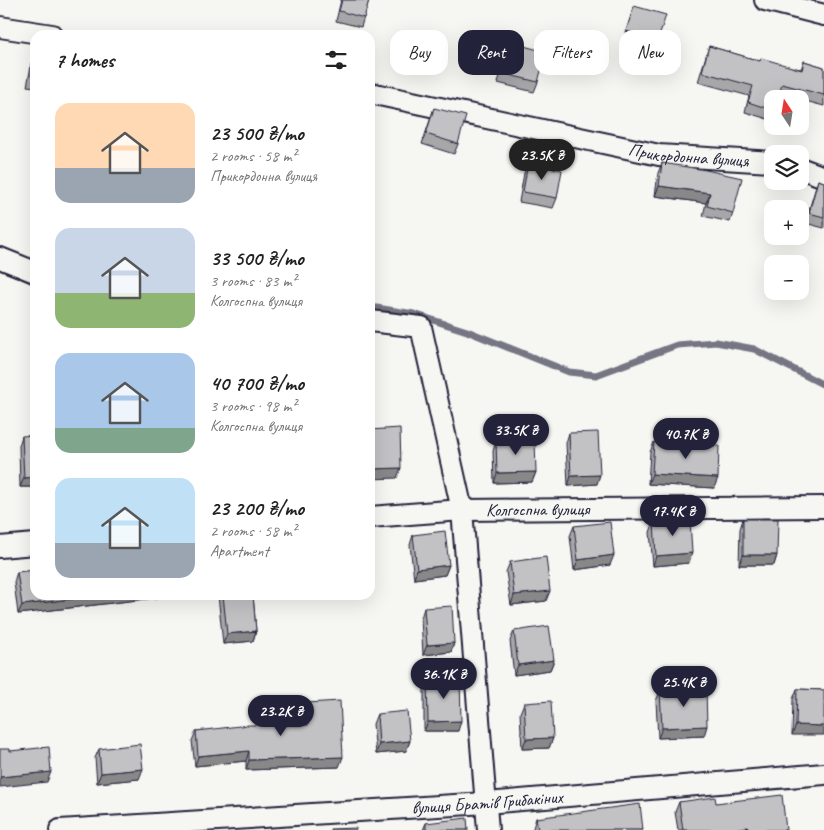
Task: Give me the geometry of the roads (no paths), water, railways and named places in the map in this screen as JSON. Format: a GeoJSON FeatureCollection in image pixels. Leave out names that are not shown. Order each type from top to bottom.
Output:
{"type":"FeatureCollection","features":[{"type":"Feature","properties":{"kind":"street"},"geometry":{"type":"LineString","coordinates":[[764,0],[824,15]]}},
{"type":"Feature","properties":{"kind":"street"},"geometry":{"type":"LineString","coordinates":[[0,27],[30,32]]}},
{"type":"Feature","properties":{"kind":"street","name":"Прикордонна вулиця"},"geometry":{"type":"LineString","coordinates":[[375,94],[659,155],[764,162]]}},
{"type":"Feature","properties":{"kind":"street"},"geometry":{"type":"LineString","coordinates":[[809,171],[824,177]]}},
{"type":"Feature","properties":{"kind":"street"},"geometry":{"type":"LineString","coordinates":[[0,258],[30,270]]}},
{"type":"Feature","properties":{"kind":"street"},"geometry":{"type":"LineString","coordinates":[[375,322],[421,327],[462,510],[488,830]]}},
{"type":"Feature","properties":{"kind":"street","name":"Колгоспна вулиця"},"geometry":{"type":"LineString","coordinates":[[375,517],[462,510],[824,507]]}},
{"type":"Feature","properties":{"kind":"street"},"geometry":{"type":"LineString","coordinates":[[0,547],[30,544]]}},
{"type":"Feature","properties":{"kind":"street","name":"вулиця Братів Грибакіних"},"geometry":{"type":"LineString","coordinates":[[60,830],[486,803],[824,774]]}},
{"type":"Feature","properties":{"kind":"waterway"},"geometry":{"type":"LineString","coordinates":[[18,274],[30,280]]}},
{"type":"Feature","properties":{"kind":"waterway"},"geometry":{"type":"LineString","coordinates":[[375,308],[414,314],[467,331],[569,372],[596,375],[677,345],[716,342],[754,349],[824,385]]}}]}
